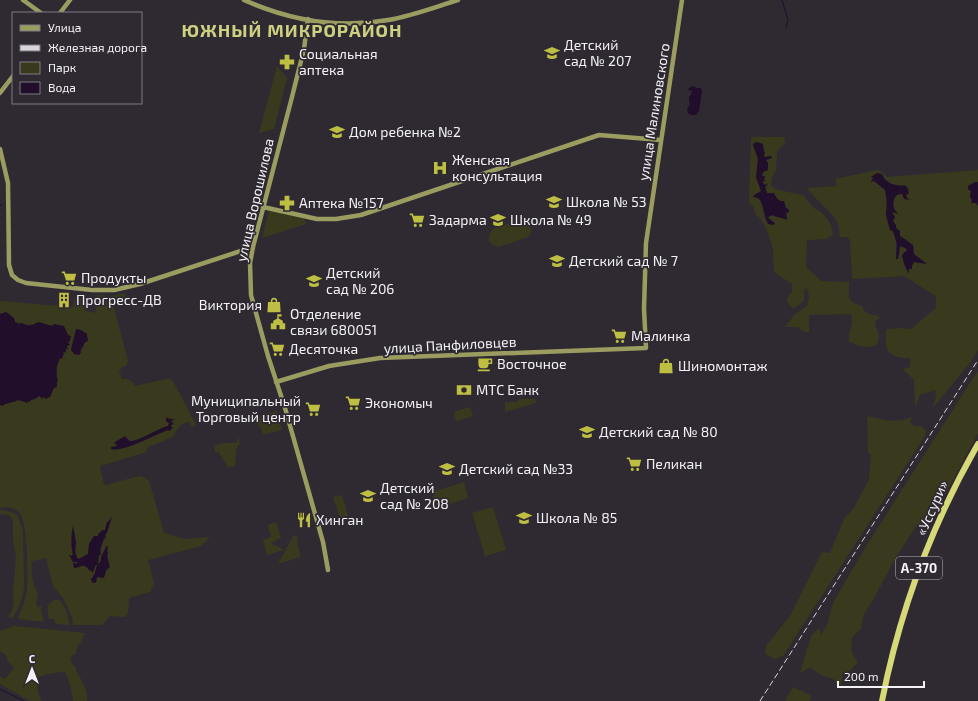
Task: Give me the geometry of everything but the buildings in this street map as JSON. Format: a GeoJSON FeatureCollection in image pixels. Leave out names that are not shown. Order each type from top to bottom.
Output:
{"type":"FeatureCollection","features":[{"type":"Feature","properties":{"kind":"highway","name":"«Уссури»"},"geometry":{"type":"LineString","coordinates":[[882,701],[893,649],[911,588],[941,515],[978,444]]}},
{"type":"Feature","properties":{"kind":"street"},"geometry":{"type":"LineString","coordinates":[[23,0],[40,12]]}},
{"type":"Feature","properties":{"kind":"street"},"geometry":{"type":"LineString","coordinates":[[61,12],[70,0]]}},
{"type":"Feature","properties":{"kind":"street"},"geometry":{"type":"LineString","coordinates":[[244,0],[281,14],[337,23],[362,23],[386,20],[406,16],[458,0]]}},
{"type":"Feature","properties":{"kind":"street","name":"улица Малиновского"},"geometry":{"type":"LineString","coordinates":[[635,348],[646,348],[644,309],[645,254],[682,0]]}},
{"type":"Feature","properties":{"kind":"street","name":"улица Ворошилова"},"geometry":{"type":"LineString","coordinates":[[308,19],[300,65],[253,247],[250,263],[251,294],[323,542],[328,570]]}},
{"type":"Feature","properties":{"kind":"street"},"geometry":{"type":"LineString","coordinates":[[0,93],[12,77]]}},
{"type":"Feature","properties":{"kind":"street"},"geometry":{"type":"LineString","coordinates":[[263,207],[317,220],[336,219],[360,215],[599,135],[661,140]]}},
{"type":"Feature","properties":{"kind":"street"},"geometry":{"type":"LineString","coordinates":[[0,149],[8,182],[9,265],[12,275],[18,280],[41,285],[95,290],[114,290],[140,284],[253,247]]}},
{"type":"Feature","properties":{"kind":"street","name":"улица Панфиловцев"},"geometry":{"type":"LineString","coordinates":[[276,382],[329,366],[380,358],[635,348]]}},
{"type":"Feature","properties":{"kind":"green space"},"geometry":{"type":"Polygon","coordinates":[[[193,23],[196,23],[202,27],[203,30],[196,39],[193,40],[186,33],[193,23]]]}},
{"type":"Feature","properties":{"kind":"green space"},"geometry":{"type":"Polygon","coordinates":[[[277,66],[287,78],[274,129],[259,133],[277,66]]]}},
{"type":"Feature","properties":{"kind":"green space"},"geometry":{"type":"Polygon","coordinates":[[[753,137],[784,137],[785,143],[777,152],[776,170],[772,177],[771,186],[778,190],[803,195],[814,208],[821,212],[828,220],[831,225],[833,235],[826,239],[807,240],[806,267],[821,281],[849,282],[849,295],[853,303],[862,306],[864,311],[868,314],[877,315],[880,318],[876,320],[875,327],[879,335],[877,344],[874,346],[863,347],[849,341],[852,321],[851,314],[809,315],[809,333],[802,331],[798,327],[785,327],[795,314],[807,306],[809,297],[807,287],[804,291],[804,301],[793,309],[787,301],[788,296],[792,292],[792,284],[774,272],[773,249],[766,228],[760,218],[756,215],[753,206],[749,202],[751,139],[753,137]],[[753,145],[758,159],[756,177],[761,191],[755,197],[759,198],[761,201],[764,217],[767,222],[772,221],[768,217],[772,215],[778,218],[787,217],[786,213],[789,212],[789,209],[786,208],[783,202],[767,193],[765,187],[768,185],[762,183],[764,180],[762,174],[767,166],[766,160],[772,158],[763,157],[764,155],[753,145]]]}},
{"type":"Feature","properties":{"kind":"green space"},"geometry":{"type":"Polygon","coordinates":[[[877,170],[882,172],[887,177],[978,170],[978,182],[968,186],[968,189],[971,191],[970,197],[978,206],[978,350],[972,360],[933,408],[936,397],[935,390],[920,395],[915,407],[914,380],[903,369],[910,367],[910,358],[897,357],[890,353],[887,347],[886,332],[887,329],[911,329],[936,308],[936,296],[904,276],[852,279],[850,240],[847,237],[840,237],[838,224],[834,218],[807,188],[837,186],[835,179],[877,170]],[[877,173],[871,177],[873,178],[871,182],[874,181],[885,190],[888,208],[886,212],[887,217],[896,239],[896,258],[899,256],[900,246],[907,250],[902,255],[905,268],[909,273],[909,269],[914,262],[923,264],[914,254],[914,248],[907,240],[900,236],[893,221],[895,217],[892,212],[897,212],[894,206],[896,194],[902,194],[907,199],[906,195],[909,193],[908,187],[905,185],[891,185],[891,183],[884,178],[882,174],[877,173]]]}},
{"type":"Feature","properties":{"kind":"green space"},"geometry":{"type":"Polygon","coordinates":[[[269,210],[304,219],[306,224],[262,238],[269,210]]]}},
{"type":"Feature","properties":{"kind":"green space"},"geometry":{"type":"Polygon","coordinates":[[[521,219],[530,225],[531,232],[528,237],[499,247],[493,245],[489,241],[489,235],[493,229],[521,219]]]}},
{"type":"Feature","properties":{"kind":"green space"},"geometry":{"type":"Polygon","coordinates":[[[125,293],[126,296],[112,302],[128,360],[127,365],[119,371],[122,379],[130,380],[135,386],[171,379],[196,425],[192,427],[190,422],[184,423],[173,437],[148,447],[146,452],[101,466],[100,468],[104,484],[106,485],[139,476],[143,477],[149,481],[164,533],[185,539],[210,537],[201,546],[148,560],[154,583],[150,592],[129,598],[128,613],[125,617],[110,616],[102,625],[73,625],[72,617],[63,598],[53,586],[46,558],[32,561],[33,582],[38,593],[36,604],[38,607],[42,606],[41,610],[44,622],[19,619],[18,617],[25,601],[27,590],[26,539],[23,519],[20,513],[11,508],[0,508],[0,405],[18,400],[27,401],[27,403],[28,401],[39,396],[43,399],[42,396],[48,398],[54,388],[57,387],[57,364],[60,358],[63,357],[66,348],[68,349],[68,345],[67,333],[52,326],[44,324],[34,326],[15,322],[14,318],[6,312],[0,314],[0,301],[73,307],[75,297],[79,296],[82,297],[86,304],[85,311],[95,313],[97,303],[95,295],[112,296],[125,293]],[[78,329],[75,333],[71,350],[75,355],[79,355],[81,348],[87,341],[87,334],[78,329]],[[166,417],[166,421],[169,423],[168,426],[155,431],[142,439],[128,440],[127,438],[120,438],[115,443],[117,446],[113,447],[112,450],[137,444],[150,437],[170,430],[173,427],[171,427],[171,421],[173,419],[166,417]],[[112,518],[106,525],[105,530],[102,530],[99,533],[98,537],[94,536],[89,544],[88,554],[79,559],[76,555],[74,528],[72,529],[71,547],[73,554],[72,556],[69,555],[72,561],[76,563],[78,562],[77,564],[73,565],[74,568],[83,565],[91,570],[94,570],[106,536],[104,533],[108,530],[112,518]],[[106,546],[91,578],[93,582],[96,581],[97,577],[103,577],[108,570],[108,548],[106,546]]]}},
{"type":"Feature","properties":{"kind":"green space"},"geometry":{"type":"Polygon","coordinates":[[[978,372],[978,433],[930,523],[917,525],[896,557],[864,614],[861,629],[852,637],[851,651],[858,662],[851,670],[843,673],[841,686],[833,679],[821,675],[810,667],[800,673],[811,636],[819,628],[821,635],[827,625],[833,603],[865,548],[978,372]]]}},
{"type":"Feature","properties":{"kind":"green space"},"geometry":{"type":"Polygon","coordinates":[[[519,399],[535,399],[536,403],[505,412],[505,402],[517,402],[519,399]]]}},
{"type":"Feature","properties":{"kind":"green space"},"geometry":{"type":"Polygon","coordinates":[[[470,407],[473,416],[456,421],[454,412],[470,407]]]}},
{"type":"Feature","properties":{"kind":"green space"},"geometry":{"type":"Polygon","coordinates":[[[277,411],[282,430],[263,435],[261,428],[252,417],[277,411]]]}},
{"type":"Feature","properties":{"kind":"green space"},"geometry":{"type":"Polygon","coordinates":[[[867,416],[890,421],[903,420],[912,417],[910,422],[914,426],[921,426],[926,431],[925,436],[783,656],[775,659],[765,654],[766,646],[790,616],[822,552],[830,553],[844,519],[854,508],[869,479],[871,455],[868,453],[867,416]]]}},
{"type":"Feature","properties":{"kind":"green space"},"geometry":{"type":"Polygon","coordinates":[[[238,436],[240,444],[236,448],[236,463],[233,467],[227,466],[219,452],[215,453],[215,446],[222,443],[237,443],[238,436]]]}},
{"type":"Feature","properties":{"kind":"green space"},"geometry":{"type":"Polygon","coordinates":[[[464,482],[468,498],[437,508],[432,492],[464,482]]]}},
{"type":"Feature","properties":{"kind":"green space"},"geometry":{"type":"Polygon","coordinates":[[[342,495],[348,516],[340,518],[333,497],[342,495]]]}},
{"type":"Feature","properties":{"kind":"green space"},"geometry":{"type":"Polygon","coordinates":[[[493,507],[506,550],[485,556],[472,513],[493,507]]]}},
{"type":"Feature","properties":{"kind":"green space"},"geometry":{"type":"Polygon","coordinates":[[[0,510],[17,515],[23,530],[24,588],[18,608],[12,618],[8,617],[14,602],[13,593],[16,557],[13,539],[13,521],[9,515],[0,514],[0,510]]]}},
{"type":"Feature","properties":{"kind":"green space"},"geometry":{"type":"Polygon","coordinates":[[[276,522],[281,538],[271,543],[284,550],[267,555],[263,540],[271,537],[268,525],[276,522]]]}},
{"type":"Feature","properties":{"kind":"green space"},"geometry":{"type":"Polygon","coordinates":[[[294,535],[298,537],[297,543],[301,557],[278,564],[294,535]]]}},
{"type":"Feature","properties":{"kind":"green space"},"geometry":{"type":"Polygon","coordinates":[[[54,600],[60,600],[66,610],[70,625],[56,624],[54,619],[49,619],[48,605],[54,600]]]}},
{"type":"Feature","properties":{"kind":"green space"},"geometry":{"type":"Polygon","coordinates":[[[14,626],[85,633],[80,644],[78,645],[75,655],[73,654],[70,658],[72,664],[76,667],[76,671],[84,686],[87,694],[87,701],[73,701],[70,684],[65,672],[43,675],[37,678],[39,695],[42,701],[30,701],[0,684],[0,677],[5,679],[14,668],[8,661],[5,654],[0,651],[0,631],[14,626]]]}},
{"type":"Feature","properties":{"kind":"green space"},"geometry":{"type":"Polygon","coordinates":[[[793,687],[812,696],[809,701],[785,701],[793,687]]]}},
{"type":"Feature","properties":{"kind":"water"},"geometry":{"type":"Polygon","coordinates":[[[693,86],[701,88],[702,91],[699,111],[696,115],[691,115],[688,113],[687,109],[690,104],[689,96],[691,95],[692,91],[688,90],[693,86]]]}},
{"type":"Feature","properties":{"kind":"water"},"geometry":{"type":"Polygon","coordinates":[[[757,142],[763,144],[765,152],[764,157],[771,156],[772,158],[766,160],[768,163],[768,170],[763,172],[762,176],[765,176],[764,180],[766,182],[763,181],[763,183],[765,185],[768,183],[765,187],[767,193],[774,193],[776,198],[784,201],[786,208],[789,210],[789,212],[786,213],[786,220],[773,215],[768,217],[775,223],[773,225],[768,224],[763,207],[758,198],[753,197],[761,191],[756,177],[758,159],[753,145],[757,142]]]}},
{"type":"Feature","properties":{"kind":"water"},"geometry":{"type":"Polygon","coordinates":[[[877,173],[882,174],[888,182],[897,185],[904,185],[907,187],[909,192],[906,195],[907,198],[911,200],[904,199],[902,194],[895,197],[893,204],[894,209],[898,214],[892,212],[895,217],[893,221],[896,228],[900,231],[900,236],[913,245],[914,254],[927,264],[914,262],[912,269],[909,269],[909,274],[902,255],[907,250],[905,248],[900,246],[898,259],[896,259],[897,244],[893,231],[890,230],[886,217],[887,202],[885,190],[874,181],[871,182],[873,178],[871,177],[877,173]]]}},
{"type":"Feature","properties":{"kind":"water"},"geometry":{"type":"Polygon","coordinates":[[[978,182],[978,206],[976,203],[971,203],[971,191],[968,189],[968,186],[978,182]]]}},
{"type":"Feature","properties":{"kind":"water"},"geometry":{"type":"Polygon","coordinates":[[[6,312],[14,318],[15,322],[19,324],[22,323],[33,325],[39,322],[52,326],[54,324],[64,326],[68,335],[71,336],[70,341],[68,342],[70,345],[67,346],[68,350],[66,348],[66,353],[63,353],[64,355],[62,359],[60,358],[58,363],[57,387],[54,388],[50,397],[45,399],[43,397],[43,399],[39,396],[30,402],[28,401],[28,403],[18,400],[2,406],[0,405],[0,314],[6,312]]]}},
{"type":"Feature","properties":{"kind":"water"},"geometry":{"type":"Polygon","coordinates":[[[76,329],[87,334],[88,341],[84,343],[79,355],[74,354],[71,350],[76,329]]]}},
{"type":"Feature","properties":{"kind":"water"},"geometry":{"type":"Polygon","coordinates":[[[166,417],[168,419],[175,419],[171,421],[174,424],[171,425],[171,427],[173,427],[170,431],[168,430],[123,448],[111,449],[111,447],[117,446],[114,443],[125,436],[129,441],[133,441],[168,426],[169,423],[166,421],[166,417]]]}},
{"type":"Feature","properties":{"kind":"water"},"geometry":{"type":"Polygon","coordinates":[[[112,516],[105,539],[104,538],[101,546],[101,554],[99,556],[98,564],[95,566],[93,573],[84,566],[74,568],[73,562],[76,564],[78,562],[72,561],[71,557],[69,556],[72,556],[73,554],[73,526],[76,542],[75,552],[77,558],[79,559],[88,554],[89,544],[94,536],[98,536],[98,534],[105,530],[107,522],[112,516]]]}},
{"type":"Feature","properties":{"kind":"water"},"geometry":{"type":"Polygon","coordinates":[[[107,545],[107,556],[110,567],[106,570],[104,578],[97,577],[96,583],[91,582],[92,580],[90,579],[93,578],[93,575],[94,576],[97,565],[101,561],[101,557],[107,545]]]}},
{"type":"Feature","properties":{"kind":"waterway"},"geometry":{"type":"LineString","coordinates":[[782,0],[788,20],[786,28]]}},
{"type":"Feature","properties":{"kind":"waterway"},"geometry":{"type":"LineString","coordinates":[[0,689],[24,701]]}},
{"type":"Feature","properties":{"kind":"railway"},"geometry":{"type":"LineString","coordinates":[[760,701],[978,360]]}},
{"type":"Feature","properties":{"kind":"place","name":"Детский сад № 207"},"geometry":{"type":"Point","coordinates":[552,53]}},
{"type":"Feature","properties":{"kind":"place","name":"Социальная аптека"},"geometry":{"type":"Point","coordinates":[287,62]}},
{"type":"Feature","properties":{"kind":"place","name":"Дом ребенка №2"},"geometry":{"type":"Point","coordinates":[337,132]}},
{"type":"Feature","properties":{"kind":"place","name":"Женская консультация"},"geometry":{"type":"Point","coordinates":[440,168]}},
{"type":"Feature","properties":{"kind":"place","name":"Школа № 53"},"geometry":{"type":"Point","coordinates":[554,202]}},
{"type":"Feature","properties":{"kind":"place","name":"Аптека №157"},"geometry":{"type":"Point","coordinates":[287,203]}},
{"type":"Feature","properties":{"kind":"place","name":"Задарма"},"geometry":{"type":"Point","coordinates":[417,220]}},
{"type":"Feature","properties":{"kind":"place","name":"Школа № 49"},"geometry":{"type":"Point","coordinates":[498,220]}},
{"type":"Feature","properties":{"kind":"place","name":"Детский сад № 7"},"geometry":{"type":"Point","coordinates":[557,261]}},
{"type":"Feature","properties":{"kind":"place","name":"Продукты"},"geometry":{"type":"Point","coordinates":[69,278]}},
{"type":"Feature","properties":{"kind":"place","name":"Детский сад № 206"},"geometry":{"type":"Point","coordinates":[314,281]}},
{"type":"Feature","properties":{"kind":"place","name":"Прогресс-ДВ"},"geometry":{"type":"Point","coordinates":[64,300]}},
{"type":"Feature","properties":{"kind":"place","name":"Виктория"},"geometry":{"type":"Point","coordinates":[274,305]}},
{"type":"Feature","properties":{"kind":"place","name":"Отделение связи 680051"},"geometry":{"type":"Point","coordinates":[278,322]}},
{"type":"Feature","properties":{"kind":"place","name":"Малинка"},"geometry":{"type":"Point","coordinates":[619,336]}},
{"type":"Feature","properties":{"kind":"place","name":"Десяточка"},"geometry":{"type":"Point","coordinates":[277,349]}},
{"type":"Feature","properties":{"kind":"place","name":"Восточное"},"geometry":{"type":"Point","coordinates":[485,364]}},
{"type":"Feature","properties":{"kind":"place","name":"Шиномонтаж"},"geometry":{"type":"Point","coordinates":[666,366]}},
{"type":"Feature","properties":{"kind":"place","name":"МТС Банк"},"geometry":{"type":"Point","coordinates":[464,390]}},
{"type":"Feature","properties":{"kind":"place","name":"Экономыч"},"geometry":{"type":"Point","coordinates":[353,403]}},
{"type":"Feature","properties":{"kind":"place","name":"Муниципальный Торговый центр"},"geometry":{"type":"Point","coordinates":[313,409]}},
{"type":"Feature","properties":{"kind":"place","name":"Детский сад № 80"},"geometry":{"type":"Point","coordinates":[587,432]}},
{"type":"Feature","properties":{"kind":"place","name":"Пеликан"},"geometry":{"type":"Point","coordinates":[634,464]}},
{"type":"Feature","properties":{"kind":"place","name":"Детский сад №33"},"geometry":{"type":"Point","coordinates":[447,469]}},
{"type":"Feature","properties":{"kind":"place","name":"Детский сад № 208"},"geometry":{"type":"Point","coordinates":[368,496]}},
{"type":"Feature","properties":{"kind":"place","name":"Школа № 85"},"geometry":{"type":"Point","coordinates":[524,518]}},
{"type":"Feature","properties":{"kind":"place","name":"Хинган"},"geometry":{"type":"Point","coordinates":[304,520]}},
{"type":"Feature","properties":{"kind":"district","name":"ЮЖНЫЙ МИКРОРАЙОН"},"geometry":{"type":"Point","coordinates":[292,31]}}]}
